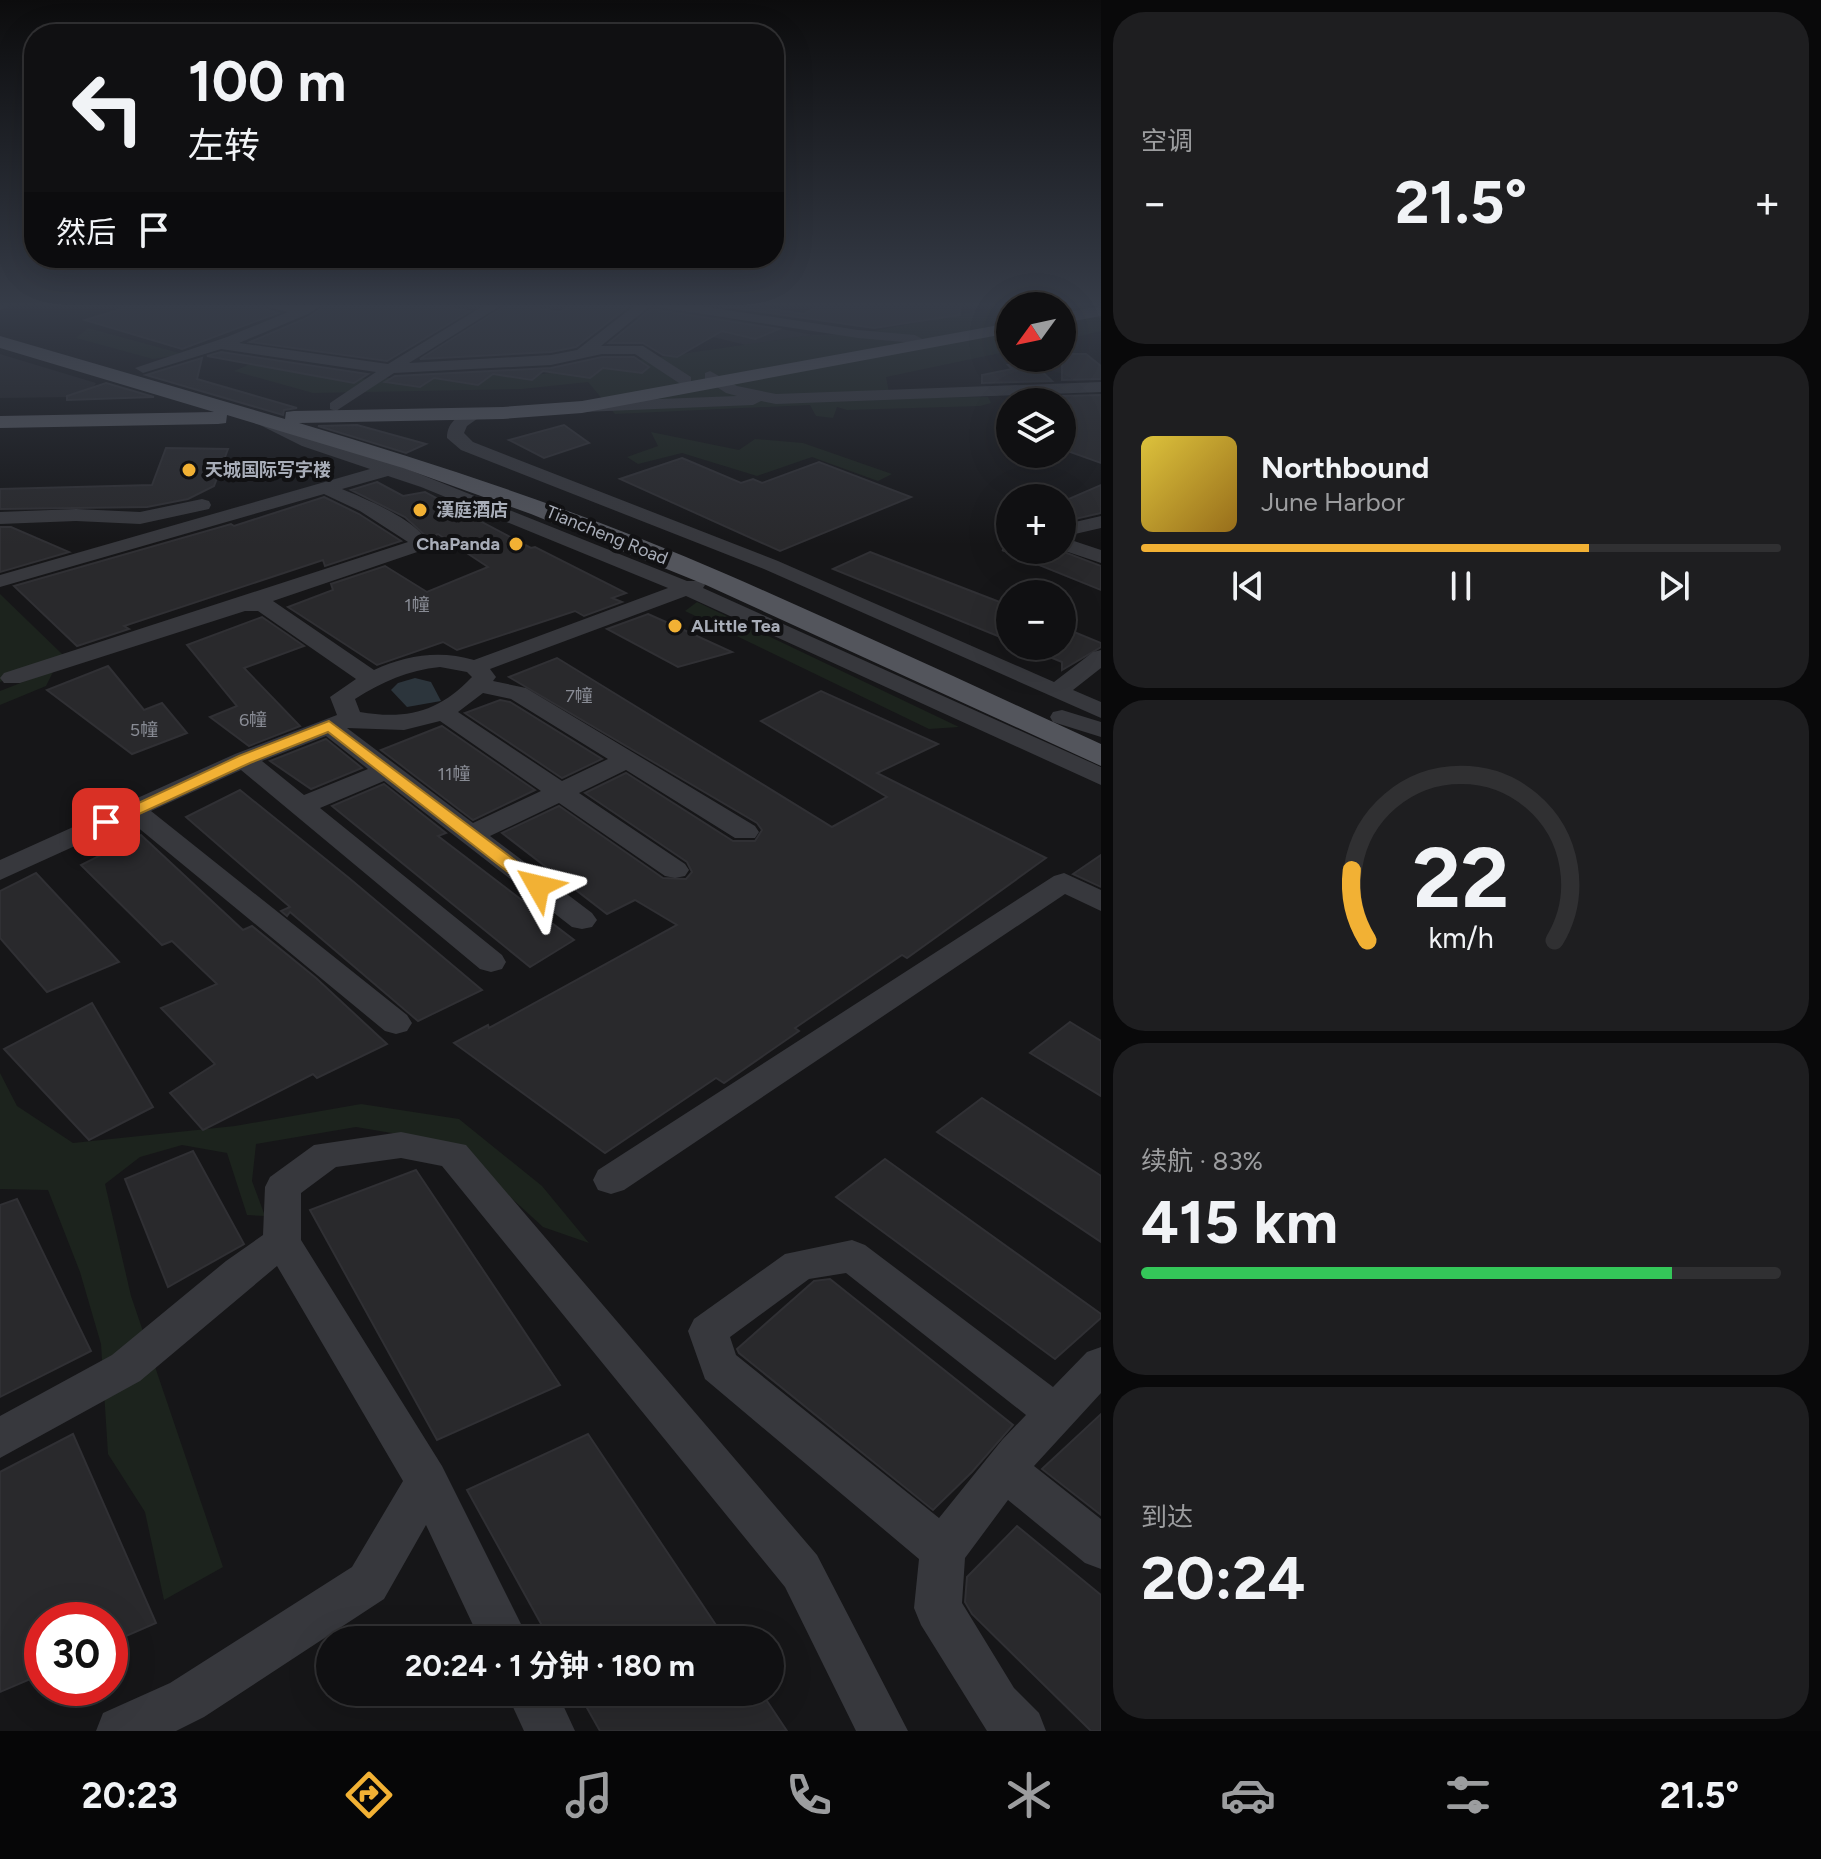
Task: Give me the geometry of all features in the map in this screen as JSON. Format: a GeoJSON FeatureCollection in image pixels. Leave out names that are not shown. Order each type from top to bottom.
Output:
{"type":"FeatureCollection","features":[{"type":"Feature","properties":{"kind":"main road","name":"Tiancheng Road"},"geometry":{"type":"LineString","coordinates":[[141,384],[223,408],[269,413]]}},
{"type":"Feature","properties":{"kind":"main road","name":"Tiancheng Road"},"geometry":{"type":"LineString","coordinates":[[187,384],[530,514],[715,579],[881,658],[1101,756]]}},
{"type":"Feature","properties":{"kind":"main road"},"geometry":{"type":"LineString","coordinates":[[0,424],[504,401],[652,384]]}},
{"type":"Feature","properties":{"kind":"main road"},"geometry":{"type":"LineString","coordinates":[[327,411],[476,414],[582,407],[696,384]]}},
{"type":"Feature","properties":{"kind":"main road"},"geometry":{"type":"LineString","coordinates":[[0,405],[100,402],[223,408]]}},
{"type":"Feature","properties":{"kind":"main road"},"geometry":{"type":"LineString","coordinates":[[0,412],[223,408]]}},
{"type":"Feature","properties":{"kind":"main road","name":"Tiancheng Road"},"geometry":{"type":"LineString","coordinates":[[327,411],[586,506],[726,564],[1059,704],[1101,732]]}},
{"type":"Feature","properties":{"kind":"street"},"geometry":{"type":"LineString","coordinates":[[327,411],[368,384]]}},
{"type":"Feature","properties":{"kind":"street"},"geometry":{"type":"LineString","coordinates":[[724,384],[751,396],[776,399]]}},
{"type":"Feature","properties":{"kind":"street"},"geometry":{"type":"LineString","coordinates":[[582,407],[1101,387]]}},
{"type":"Feature","properties":{"kind":"street"},"geometry":{"type":"LineString","coordinates":[[476,414],[459,423],[456,438],[493,458],[771,565],[1059,704],[1101,711]]}},
{"type":"Feature","properties":{"kind":"street"},"geometry":{"type":"LineString","coordinates":[[0,581],[401,466]]}},
{"type":"Feature","properties":{"kind":"street"},"geometry":{"type":"LineString","coordinates":[[549,478],[586,506]]}},
{"type":"Feature","properties":{"kind":"street"},"geometry":{"type":"LineString","coordinates":[[12,678],[419,545],[416,537],[379,514],[326,488]]}},
{"type":"Feature","properties":{"kind":"street"},"geometry":{"type":"LineString","coordinates":[[0,518],[76,515],[140,518],[216,501],[257,507]]}},
{"type":"Feature","properties":{"kind":"street"},"geometry":{"type":"LineString","coordinates":[[530,514],[1101,776]]}},
{"type":"Feature","properties":{"kind":"street"},"geometry":{"type":"LineString","coordinates":[[1076,528],[1101,522]]}},
{"type":"Feature","properties":{"kind":"street"},"geometry":{"type":"LineString","coordinates":[[1076,548],[1101,557]]}},
{"type":"Feature","properties":{"kind":"street"},"geometry":{"type":"LineString","coordinates":[[0,871],[244,759],[340,722],[413,722],[471,695],[477,676],[686,588],[715,579]]}},
{"type":"Feature","properties":{"kind":"street"},"geometry":{"type":"LineString","coordinates":[[243,605],[263,604],[370,678]]}},
{"type":"Feature","properties":{"kind":"street"},"geometry":{"type":"LineString","coordinates":[[1059,704],[1101,657]]}},
{"type":"Feature","properties":{"kind":"street"},"geometry":{"type":"LineString","coordinates":[[881,658],[1101,776]]}},
{"type":"Feature","properties":{"kind":"street"},"geometry":{"type":"LineString","coordinates":[[582,920],[387,770],[340,722],[342,697],[370,678],[397,668],[456,659],[477,676],[518,693],[745,832]]}},
{"type":"Feature","properties":{"kind":"street"},"geometry":{"type":"LineString","coordinates":[[439,710],[675,870]]}},
{"type":"Feature","properties":{"kind":"street"},"geometry":{"type":"LineString","coordinates":[[244,759],[491,962]]}},
{"type":"Feature","properties":{"kind":"street"},"geometry":{"type":"LineString","coordinates":[[471,835],[627,760]]}},
{"type":"Feature","properties":{"kind":"street"},"geometry":{"type":"LineString","coordinates":[[301,806],[387,770]]}},
{"type":"Feature","properties":{"kind":"street"},"geometry":{"type":"LineString","coordinates":[[133,810],[396,1023]]}},
{"type":"Feature","properties":{"kind":"street"},"geometry":{"type":"LineString","coordinates":[[611,1180],[1064,882],[1101,902]]}},
{"type":"Feature","properties":{"kind":"street"},"geometry":{"type":"LineString","coordinates":[[498,1626],[427,1481],[282,1242],[283,1187],[327,1155],[401,1145],[453,1155],[801,1571],[883,1731]]}},
{"type":"Feature","properties":{"kind":"street"},"geometry":{"type":"LineString","coordinates":[[0,1438],[126,1368],[240,1272],[282,1242]]}},
{"type":"Feature","properties":{"kind":"street"},"geometry":{"type":"LineString","coordinates":[[943,1550],[719,1366],[708,1331],[799,1265],[852,1256],[1056,1413]]}},
{"type":"Feature","properties":{"kind":"street"},"geometry":{"type":"LineString","coordinates":[[1021,1731],[997,1705],[938,1608],[943,1550],[1005,1470],[1101,1365]]}},
{"type":"Feature","properties":{"kind":"street"},"geometry":{"type":"LineString","coordinates":[[1005,1470],[1101,1547]]}},
{"type":"Feature","properties":{"kind":"street"},"geometry":{"type":"LineString","coordinates":[[121,1731],[187,1700],[368,1583],[427,1481]]}},
{"type":"Feature","properties":{"kind":"street"},"geometry":{"type":"LineString","coordinates":[[538,1706],[550,1731]]}},
{"type":"Feature","properties":{"kind":"shaded area"},"geometry":{"type":"Polygon","coordinates":[[[0,384],[96,384],[91,391],[76,397],[0,398],[0,384]]]}},
{"type":"Feature","properties":{"kind":"shaded area"},"geometry":{"type":"Polygon","coordinates":[[[280,384],[571,384],[522,389],[313,393],[280,384]]]}},
{"type":"Feature","properties":{"kind":"shaded area"},"geometry":{"type":"Polygon","coordinates":[[[590,384],[887,384],[890,398],[988,397],[991,403],[980,406],[847,410],[837,407],[833,418],[816,416],[810,405],[615,414],[590,384]]]}},
{"type":"Feature","properties":{"kind":"shaded area"},"geometry":{"type":"Polygon","coordinates":[[[651,432],[739,450],[755,439],[803,443],[892,474],[878,481],[812,457],[757,476],[682,453],[638,464],[627,457],[658,446],[651,432]]]}},
{"type":"Feature","properties":{"kind":"shaded area"},"geometry":{"type":"Polygon","coordinates":[[[0,594],[63,655],[0,682],[0,594]]]}},
{"type":"Feature","properties":{"kind":"shaded area"},"geometry":{"type":"Polygon","coordinates":[[[697,602],[959,727],[929,729],[685,611],[697,602]]]}},
{"type":"Feature","properties":{"kind":"shaded area"},"geometry":{"type":"Polygon","coordinates":[[[54,670],[46,686],[0,705],[0,691],[54,670]]]}},
{"type":"Feature","properties":{"kind":"shaded area"},"geometry":{"type":"Polygon","coordinates":[[[415,678],[431,682],[441,701],[407,707],[391,690],[398,683],[415,678]]]}},
{"type":"Feature","properties":{"kind":"shaded area"},"geometry":{"type":"Polygon","coordinates":[[[0,1073],[17,1106],[73,1143],[235,1126],[361,1104],[459,1119],[542,1186],[589,1243],[543,1227],[451,1143],[356,1127],[256,1144],[252,1181],[265,1216],[247,1215],[227,1153],[182,1145],[140,1157],[105,1184],[131,1296],[223,1567],[164,1600],[145,1512],[108,1454],[101,1344],[80,1272],[48,1190],[0,1189],[0,1073]]]}},
{"type":"Feature","properties":{"kind":"building"},"geometry":{"type":"Polygon","coordinates":[[[109,384],[154,397],[67,400],[67,396],[109,384]]]}},
{"type":"Feature","properties":{"kind":"building"},"geometry":{"type":"Polygon","coordinates":[[[176,384],[213,384],[297,408],[284,410],[283,415],[176,384]]]}},
{"type":"Feature","properties":{"kind":"building"},"geometry":{"type":"Polygon","coordinates":[[[397,384],[425,384],[420,387],[397,384]]]}},
{"type":"Feature","properties":{"kind":"building"},"geometry":{"type":"Polygon","coordinates":[[[1101,395],[1101,463],[1076,454],[1076,396],[1101,395]]]}},
{"type":"Feature","properties":{"kind":"building"},"geometry":{"type":"Polygon","coordinates":[[[357,425],[426,444],[406,453],[318,426],[357,425]]]}},
{"type":"Feature","properties":{"kind":"building"},"geometry":{"type":"Polygon","coordinates":[[[564,425],[589,443],[544,458],[509,440],[564,425]]]}},
{"type":"Feature","properties":{"kind":"building","name":"天城国际写字楼"},"geometry":{"type":"Polygon","coordinates":[[[166,448],[228,449],[214,486],[188,499],[147,507],[0,509],[0,489],[152,485],[166,448]]]}},
{"type":"Feature","properties":{"kind":"building"},"geometry":{"type":"Polygon","coordinates":[[[682,458],[741,483],[753,479],[762,483],[819,462],[911,497],[780,551],[620,479],[682,458]]]}},
{"type":"Feature","properties":{"kind":"building"},"geometry":{"type":"Polygon","coordinates":[[[377,482],[403,496],[425,492],[531,548],[535,547],[626,593],[612,598],[622,602],[584,616],[575,611],[457,650],[443,642],[377,665],[288,607],[333,590],[331,584],[385,566],[427,592],[488,567],[438,534],[428,538],[405,517],[351,490],[377,482]]]}},
{"type":"Feature","properties":{"kind":"building"},"geometry":{"type":"Polygon","coordinates":[[[1101,485],[1101,513],[1076,519],[1076,496],[1101,485]]]}},
{"type":"Feature","properties":{"kind":"building"},"geometry":{"type":"Polygon","coordinates":[[[324,497],[359,514],[401,541],[325,566],[323,560],[124,626],[129,629],[77,646],[14,586],[231,524],[234,526],[324,497]]]}},
{"type":"Feature","properties":{"kind":"building"},"geometry":{"type":"Polygon","coordinates":[[[0,527],[11,527],[69,552],[0,572],[0,527]]]}},
{"type":"Feature","properties":{"kind":"building"},"geometry":{"type":"Polygon","coordinates":[[[870,552],[996,601],[996,635],[833,569],[870,552]]]}},
{"type":"Feature","properties":{"kind":"building"},"geometry":{"type":"Polygon","coordinates":[[[1076,556],[1101,566],[1101,590],[1037,564],[1076,564],[1076,556]]]}},
{"type":"Feature","properties":{"kind":"building"},"geometry":{"type":"Polygon","coordinates":[[[648,614],[732,652],[678,667],[607,629],[648,614]]]}},
{"type":"Feature","properties":{"kind":"building"},"geometry":{"type":"Polygon","coordinates":[[[262,617],[304,646],[244,668],[300,726],[249,746],[210,717],[237,706],[187,645],[262,617]]]}},
{"type":"Feature","properties":{"kind":"building"},"geometry":{"type":"Polygon","coordinates":[[[1076,633],[1101,643],[1101,647],[1062,670],[1062,662],[1057,660],[1076,660],[1076,633]]]}},
{"type":"Feature","properties":{"kind":"building"},"geometry":{"type":"Polygon","coordinates":[[[557,658],[832,827],[887,797],[761,721],[821,691],[938,744],[877,773],[1046,858],[907,958],[902,955],[795,1028],[799,1031],[724,1083],[716,1078],[605,1153],[454,1043],[488,1025],[489,1028],[677,925],[635,900],[607,914],[502,833],[559,806],[663,878],[686,879],[692,872],[687,862],[585,793],[626,773],[733,841],[755,841],[762,830],[757,823],[509,677],[557,658]]]}},
{"type":"Feature","properties":{"kind":"building"},"geometry":{"type":"Polygon","coordinates":[[[108,666],[144,710],[162,703],[187,733],[132,754],[47,690],[108,666]]]}},
{"type":"Feature","properties":{"kind":"building"},"geometry":{"type":"Polygon","coordinates":[[[500,700],[510,702],[602,759],[562,778],[465,713],[500,700]]]}},
{"type":"Feature","properties":{"kind":"building"},"geometry":{"type":"Polygon","coordinates":[[[442,726],[535,790],[473,820],[381,750],[442,726]]]}},
{"type":"Feature","properties":{"kind":"building"},"geometry":{"type":"Polygon","coordinates":[[[326,739],[362,768],[311,789],[270,761],[326,739]]]}},
{"type":"Feature","properties":{"kind":"building"},"geometry":{"type":"Polygon","coordinates":[[[384,784],[446,833],[438,836],[574,940],[530,967],[332,806],[384,784]]]}},
{"type":"Feature","properties":{"kind":"building"},"geometry":{"type":"Polygon","coordinates":[[[240,790],[482,990],[418,1021],[290,912],[287,916],[281,911],[290,907],[186,817],[240,790]]]}},
{"type":"Feature","properties":{"kind":"building"},"geometry":{"type":"Polygon","coordinates":[[[141,835],[243,930],[252,926],[316,978],[387,1044],[317,1078],[313,1074],[203,1130],[170,1093],[215,1064],[161,1008],[217,984],[172,941],[162,945],[81,865],[141,835]]]}},
{"type":"Feature","properties":{"kind":"building"},"geometry":{"type":"Polygon","coordinates":[[[1101,855],[1101,887],[1073,874],[1101,855]]]}},
{"type":"Feature","properties":{"kind":"building"},"geometry":{"type":"Polygon","coordinates":[[[36,873],[119,962],[47,992],[0,938],[0,891],[36,873]]]}},
{"type":"Feature","properties":{"kind":"building"},"geometry":{"type":"Polygon","coordinates":[[[92,1003],[153,1107],[89,1140],[4,1049],[92,1003]]]}},
{"type":"Feature","properties":{"kind":"building"},"geometry":{"type":"Polygon","coordinates":[[[1070,1022],[1101,1041],[1101,1096],[1030,1053],[1070,1022]]]}},
{"type":"Feature","properties":{"kind":"building"},"geometry":{"type":"Polygon","coordinates":[[[982,1098],[1101,1176],[1101,1242],[937,1132],[982,1098]]]}},
{"type":"Feature","properties":{"kind":"building"},"geometry":{"type":"Polygon","coordinates":[[[193,1151],[244,1244],[168,1287],[125,1179],[193,1151]]]}},
{"type":"Feature","properties":{"kind":"building"},"geometry":{"type":"Polygon","coordinates":[[[885,1159],[1101,1314],[1101,1318],[1055,1359],[836,1197],[885,1159]]]}},
{"type":"Feature","properties":{"kind":"building"},"geometry":{"type":"Polygon","coordinates":[[[416,1170],[560,1385],[437,1440],[310,1210],[416,1170]]]}},
{"type":"Feature","properties":{"kind":"building"},"geometry":{"type":"Polygon","coordinates":[[[17,1199],[91,1351],[0,1397],[0,1205],[17,1199]]]}},
{"type":"Feature","properties":{"kind":"building"},"geometry":{"type":"Polygon","coordinates":[[[830,1279],[1013,1425],[933,1510],[737,1349],[814,1281],[830,1279]]]}},
{"type":"Feature","properties":{"kind":"building"},"geometry":{"type":"Polygon","coordinates":[[[1101,1414],[1101,1515],[1042,1469],[1101,1414]]]}},
{"type":"Feature","properties":{"kind":"building"},"geometry":{"type":"Polygon","coordinates":[[[73,1434],[156,1623],[128,1635],[128,1602],[24,1602],[24,1682],[0,1692],[0,1472],[73,1434]]]}},
{"type":"Feature","properties":{"kind":"building"},"geometry":{"type":"Polygon","coordinates":[[[588,1434],[717,1626],[542,1626],[467,1490],[588,1434]]]}},
{"type":"Feature","properties":{"kind":"building"},"geometry":{"type":"Polygon","coordinates":[[[1017,1526],[1101,1595],[1101,1731],[1091,1731],[972,1614],[965,1602],[967,1577],[1017,1526]]]}},
{"type":"Feature","properties":{"kind":"building"},"geometry":{"type":"Polygon","coordinates":[[[586,1706],[770,1706],[787,1731],[600,1731],[586,1706]]]}},
{"type":"Feature","properties":{"kind":"place","name":"天城国际写字楼"},"geometry":{"type":"Point","coordinates":[189,470]}},
{"type":"Feature","properties":{"kind":"place","name":"漢庭酒店"},"geometry":{"type":"Point","coordinates":[420,510]}},
{"type":"Feature","properties":{"kind":"place","name":"ChaPanda"},"geometry":{"type":"Point","coordinates":[516,544]}},
{"type":"Feature","properties":{"kind":"place","name":"ALittle Tea"},"geometry":{"type":"Point","coordinates":[675,626]}},
{"type":"Feature","properties":{"kind":"route"},"geometry":{"type":"LineString","coordinates":[[106,822],[244,759],[329,726],[538,886]]}}]}
